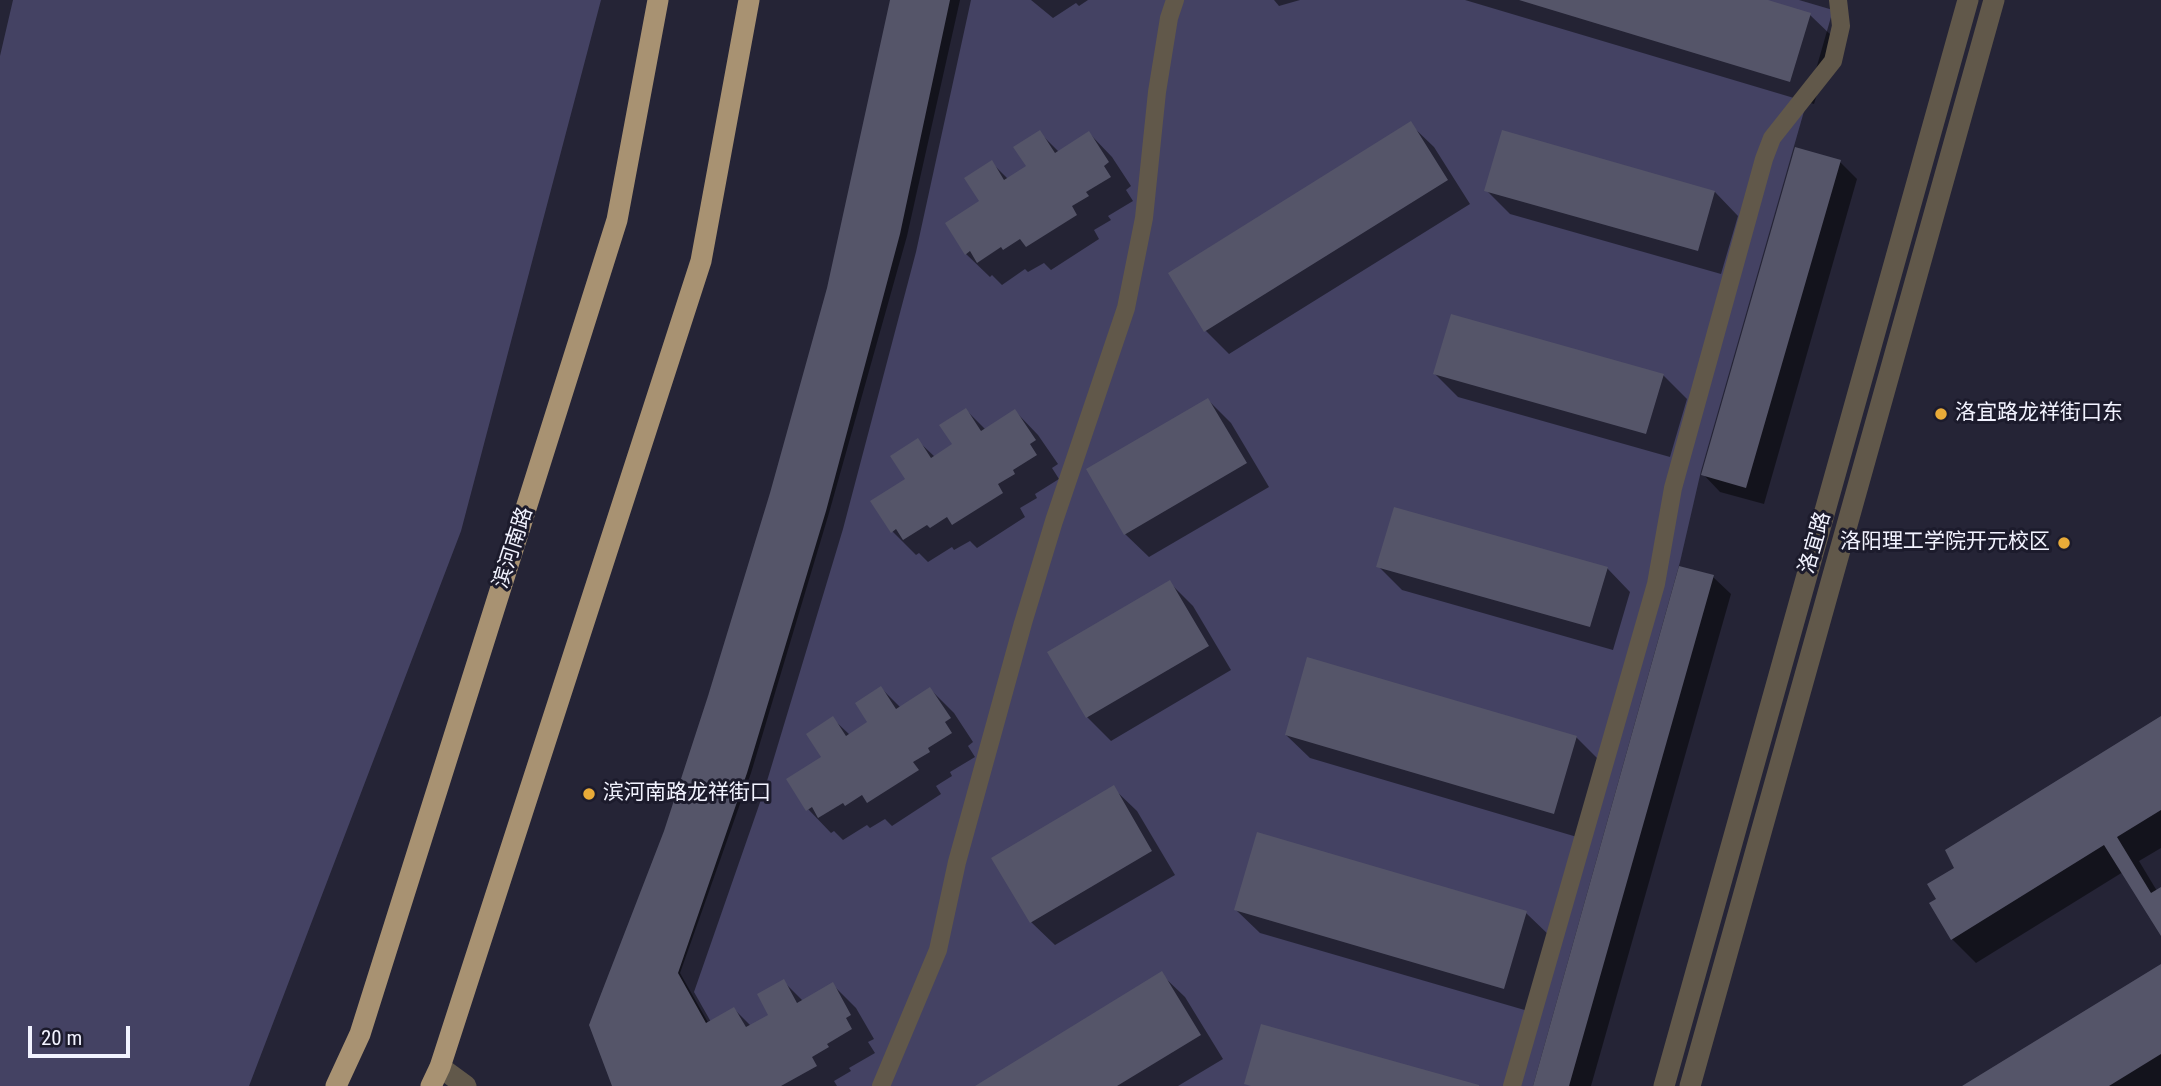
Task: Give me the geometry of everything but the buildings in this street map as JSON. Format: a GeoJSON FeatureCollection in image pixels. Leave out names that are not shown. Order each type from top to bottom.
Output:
{"type":"FeatureCollection","features":[{"type":"Feature","properties":{"kind":"highway","name":"滨河南路"},"geometry":{"type":"LineString","coordinates":[[336,1086],[360,1034],[617,220],[657,0]]}},
{"type":"Feature","properties":{"kind":"highway"},"geometry":{"type":"LineString","coordinates":[[435,1077],[701,261],[749,0]]}},
{"type":"Feature","properties":{"kind":"street","name":"洛宜路"},"geometry":{"type":"LineString","coordinates":[[1664,1086],[1968,0]]}},
{"type":"Feature","properties":{"kind":"street","name":"洛宜路"},"geometry":{"type":"LineString","coordinates":[[1690,1086],[1994,0]]}},
{"type":"Feature","properties":{"kind":"street"},"geometry":{"type":"LineString","coordinates":[[435,1077],[466,1086]]}},
{"type":"Feature","properties":{"kind":"lane"},"geometry":{"type":"LineString","coordinates":[[881,1086],[938,950],[957,862],[1023,623],[1054,521],[1126,308],[1144,218],[1159,80],[1169,18],[1175,0]]}},
{"type":"Feature","properties":{"kind":"lane"},"geometry":{"type":"LineString","coordinates":[[1512,1086],[1656,584],[1673,488],[1764,159],[1772,138],[1833,61],[1841,26],[1838,0]]}},
{"type":"Feature","properties":{"kind":"shaded area"},"geometry":{"type":"Polygon","coordinates":[[[13,0],[601,0],[461,531],[249,1086],[0,1086],[0,56],[13,0]]]}},
{"type":"Feature","properties":{"kind":"shaded area"},"geometry":{"type":"Polygon","coordinates":[[[960,0],[1799,0],[1833,10],[1701,471],[1680,562],[1533,1086],[744,1086],[680,973],[751,773],[829,513],[907,236],[960,0]]]}},
{"type":"Feature","properties":{"kind":"place","name":"洛宜路龙祥街口东"},"geometry":{"type":"Point","coordinates":[1941,414]}},
{"type":"Feature","properties":{"kind":"place","name":"洛阳理工学院开元校区"},"geometry":{"type":"Point","coordinates":[2064,543]}},
{"type":"Feature","properties":{"kind":"place","name":"滨河南路龙祥街口"},"geometry":{"type":"Point","coordinates":[589,794]}}]}
